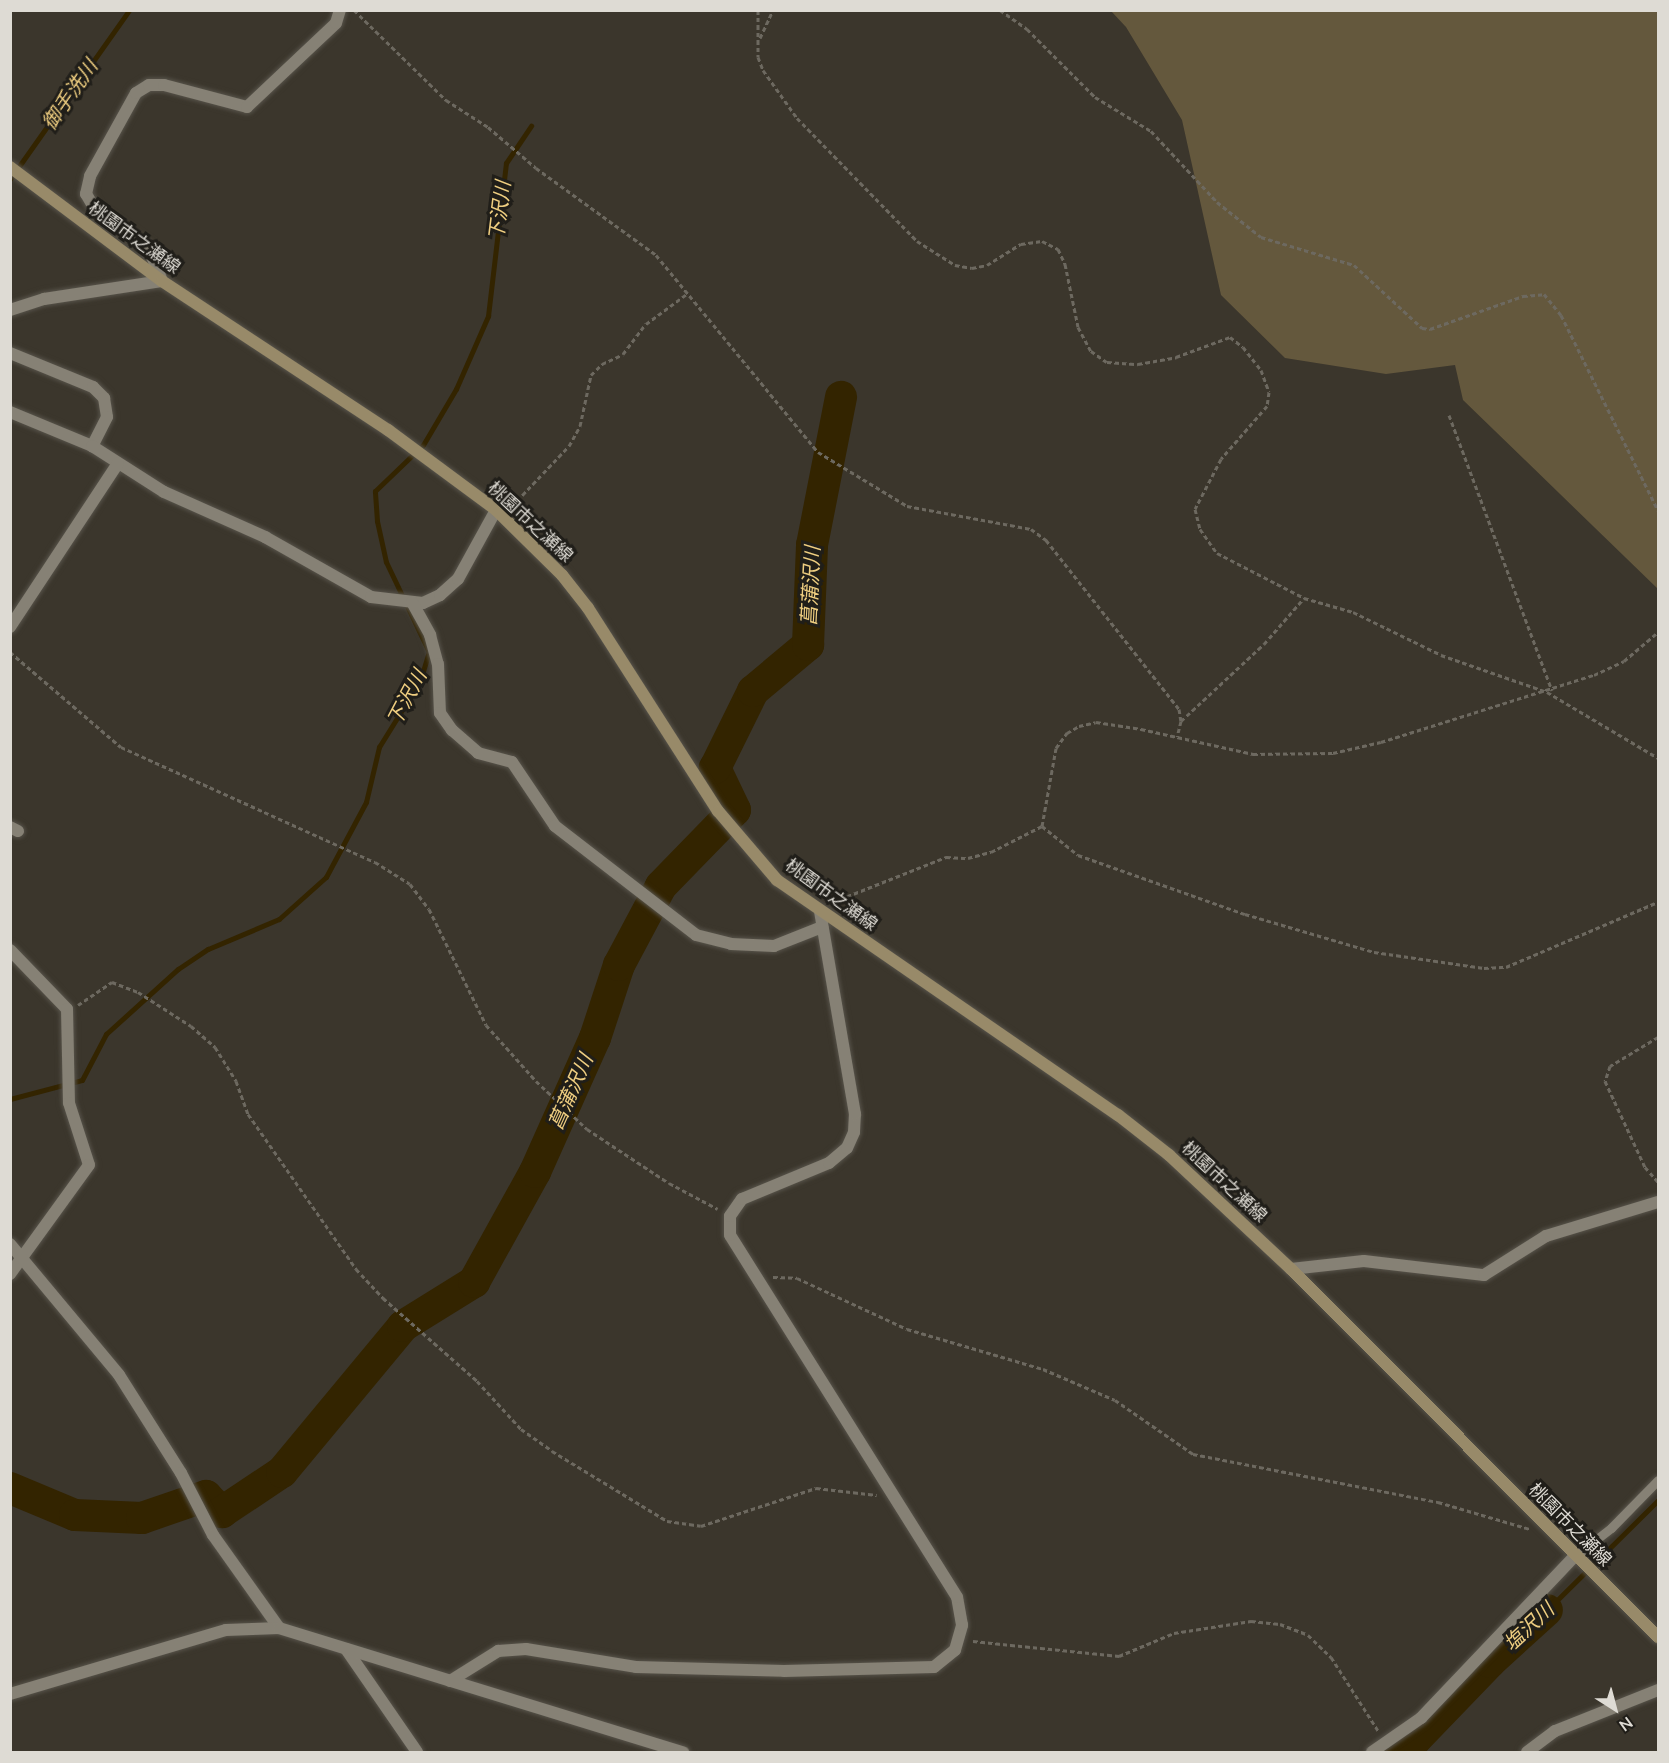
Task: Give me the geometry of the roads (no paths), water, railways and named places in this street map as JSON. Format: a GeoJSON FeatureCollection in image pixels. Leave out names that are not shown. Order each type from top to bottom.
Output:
{"type":"FeatureCollection","features":[{"type":"Feature","properties":{"kind":"main road","name":"桃園市之瀬線"},"geometry":{"type":"LineString","coordinates":[[10,167],[56,204],[162,281],[388,430],[499,513],[562,575],[614,642],[718,811],[745,845],[777,879],[817,910],[1118,1115],[1169,1155],[1291,1269],[1659,1637]]}},
{"type":"Feature","properties":{"kind":"street"},"geometry":{"type":"LineString","coordinates":[[10,310],[44,298],[162,281],[148,248],[96,211],[86,194],[90,176],[136,93],[149,85],[164,85],[248,107],[336,23],[340,10]]}},
{"type":"Feature","properties":{"kind":"street"},"geometry":{"type":"LineString","coordinates":[[10,353],[93,387],[104,398],[107,417],[92,446]]}},
{"type":"Feature","properties":{"kind":"street"},"geometry":{"type":"LineString","coordinates":[[10,412],[92,446],[164,492],[265,537],[370,597],[423,603],[440,595],[458,579],[499,513]]}},
{"type":"Feature","properties":{"kind":"street"},"geometry":{"type":"LineString","coordinates":[[10,627],[118,463]]}},
{"type":"Feature","properties":{"kind":"street"},"geometry":{"type":"LineString","coordinates":[[411,602],[430,635],[438,664],[440,713],[452,730],[478,753],[512,762],[555,826],[628,880],[696,935],[731,944],[774,946],[822,927]]}},
{"type":"Feature","properties":{"kind":"street"},"geometry":{"type":"LineString","coordinates":[[450,1681],[498,1651],[526,1649],[636,1667],[898,1669],[934,1667],[948,1660],[958,1640],[962,1625],[957,1597],[730,1235],[730,1216],[742,1199],[829,1163],[847,1149],[854,1132],[855,1114],[822,927],[817,910]]}},
{"type":"Feature","properties":{"kind":"street"},"geometry":{"type":"LineString","coordinates":[[10,950],[67,1009],[69,1103],[89,1165],[10,1275]]}},
{"type":"Feature","properties":{"kind":"street"},"geometry":{"type":"LineString","coordinates":[[1291,1269],[1364,1261],[1484,1275],[1546,1236],[1659,1202]]}},
{"type":"Feature","properties":{"kind":"street"},"geometry":{"type":"LineString","coordinates":[[10,1244],[119,1375],[181,1473],[213,1535],[279,1628]]}},
{"type":"Feature","properties":{"kind":"street"},"geometry":{"type":"LineString","coordinates":[[1372,1752],[1420,1718],[1576,1556]]}},
{"type":"Feature","properties":{"kind":"street"},"geometry":{"type":"LineString","coordinates":[[10,1694],[226,1630],[279,1628],[684,1752]]}},
{"type":"Feature","properties":{"kind":"street"},"geometry":{"type":"LineString","coordinates":[[346,1649],[417,1752]]}},
{"type":"Feature","properties":{"kind":"street"},"geometry":{"type":"LineString","coordinates":[[1527,1752],[1555,1731],[1659,1689]]}},
{"type":"Feature","properties":{"kind":"lane"},"geometry":{"type":"LineString","coordinates":[[1576,1556],[1611,1528],[1659,1480]]}},
{"type":"Feature","properties":{"kind":"waterway","name":"御手洗川"},"geometry":{"type":"LineString","coordinates":[[10,179],[129,10]]}},
{"type":"Feature","properties":{"kind":"waterway","name":"下沢川"},"geometry":{"type":"LineString","coordinates":[[10,1099],[82,1080],[106,1034],[178,969],[208,949],[279,919],[326,877],[366,802],[379,747],[420,681],[429,652],[386,562],[377,521],[375,491],[423,445],[456,389],[488,316],[506,163],[531,126]]}},
{"type":"Feature","properties":{"kind":"waterway","name":"菖蒲沢川"},"geometry":{"type":"LineString","coordinates":[[10,1488],[75,1515],[142,1518],[206,1496],[222,1512],[282,1472],[403,1326],[474,1282],[535,1172],[595,1038],[619,965],[661,886],[735,810],[715,768],[753,691],[808,645],[812,545],[841,397]]}},
{"type":"Feature","properties":{"kind":"waterway","name":"塩沢川"},"geometry":{"type":"LineString","coordinates":[[1547,1610],[1658,1500]]}},
{"type":"Feature","properties":{"kind":"waterway","name":"塩沢川"},"geometry":{"type":"LineString","coordinates":[[1398,1752],[1416,1739],[1490,1662],[1547,1610]]}}]}
